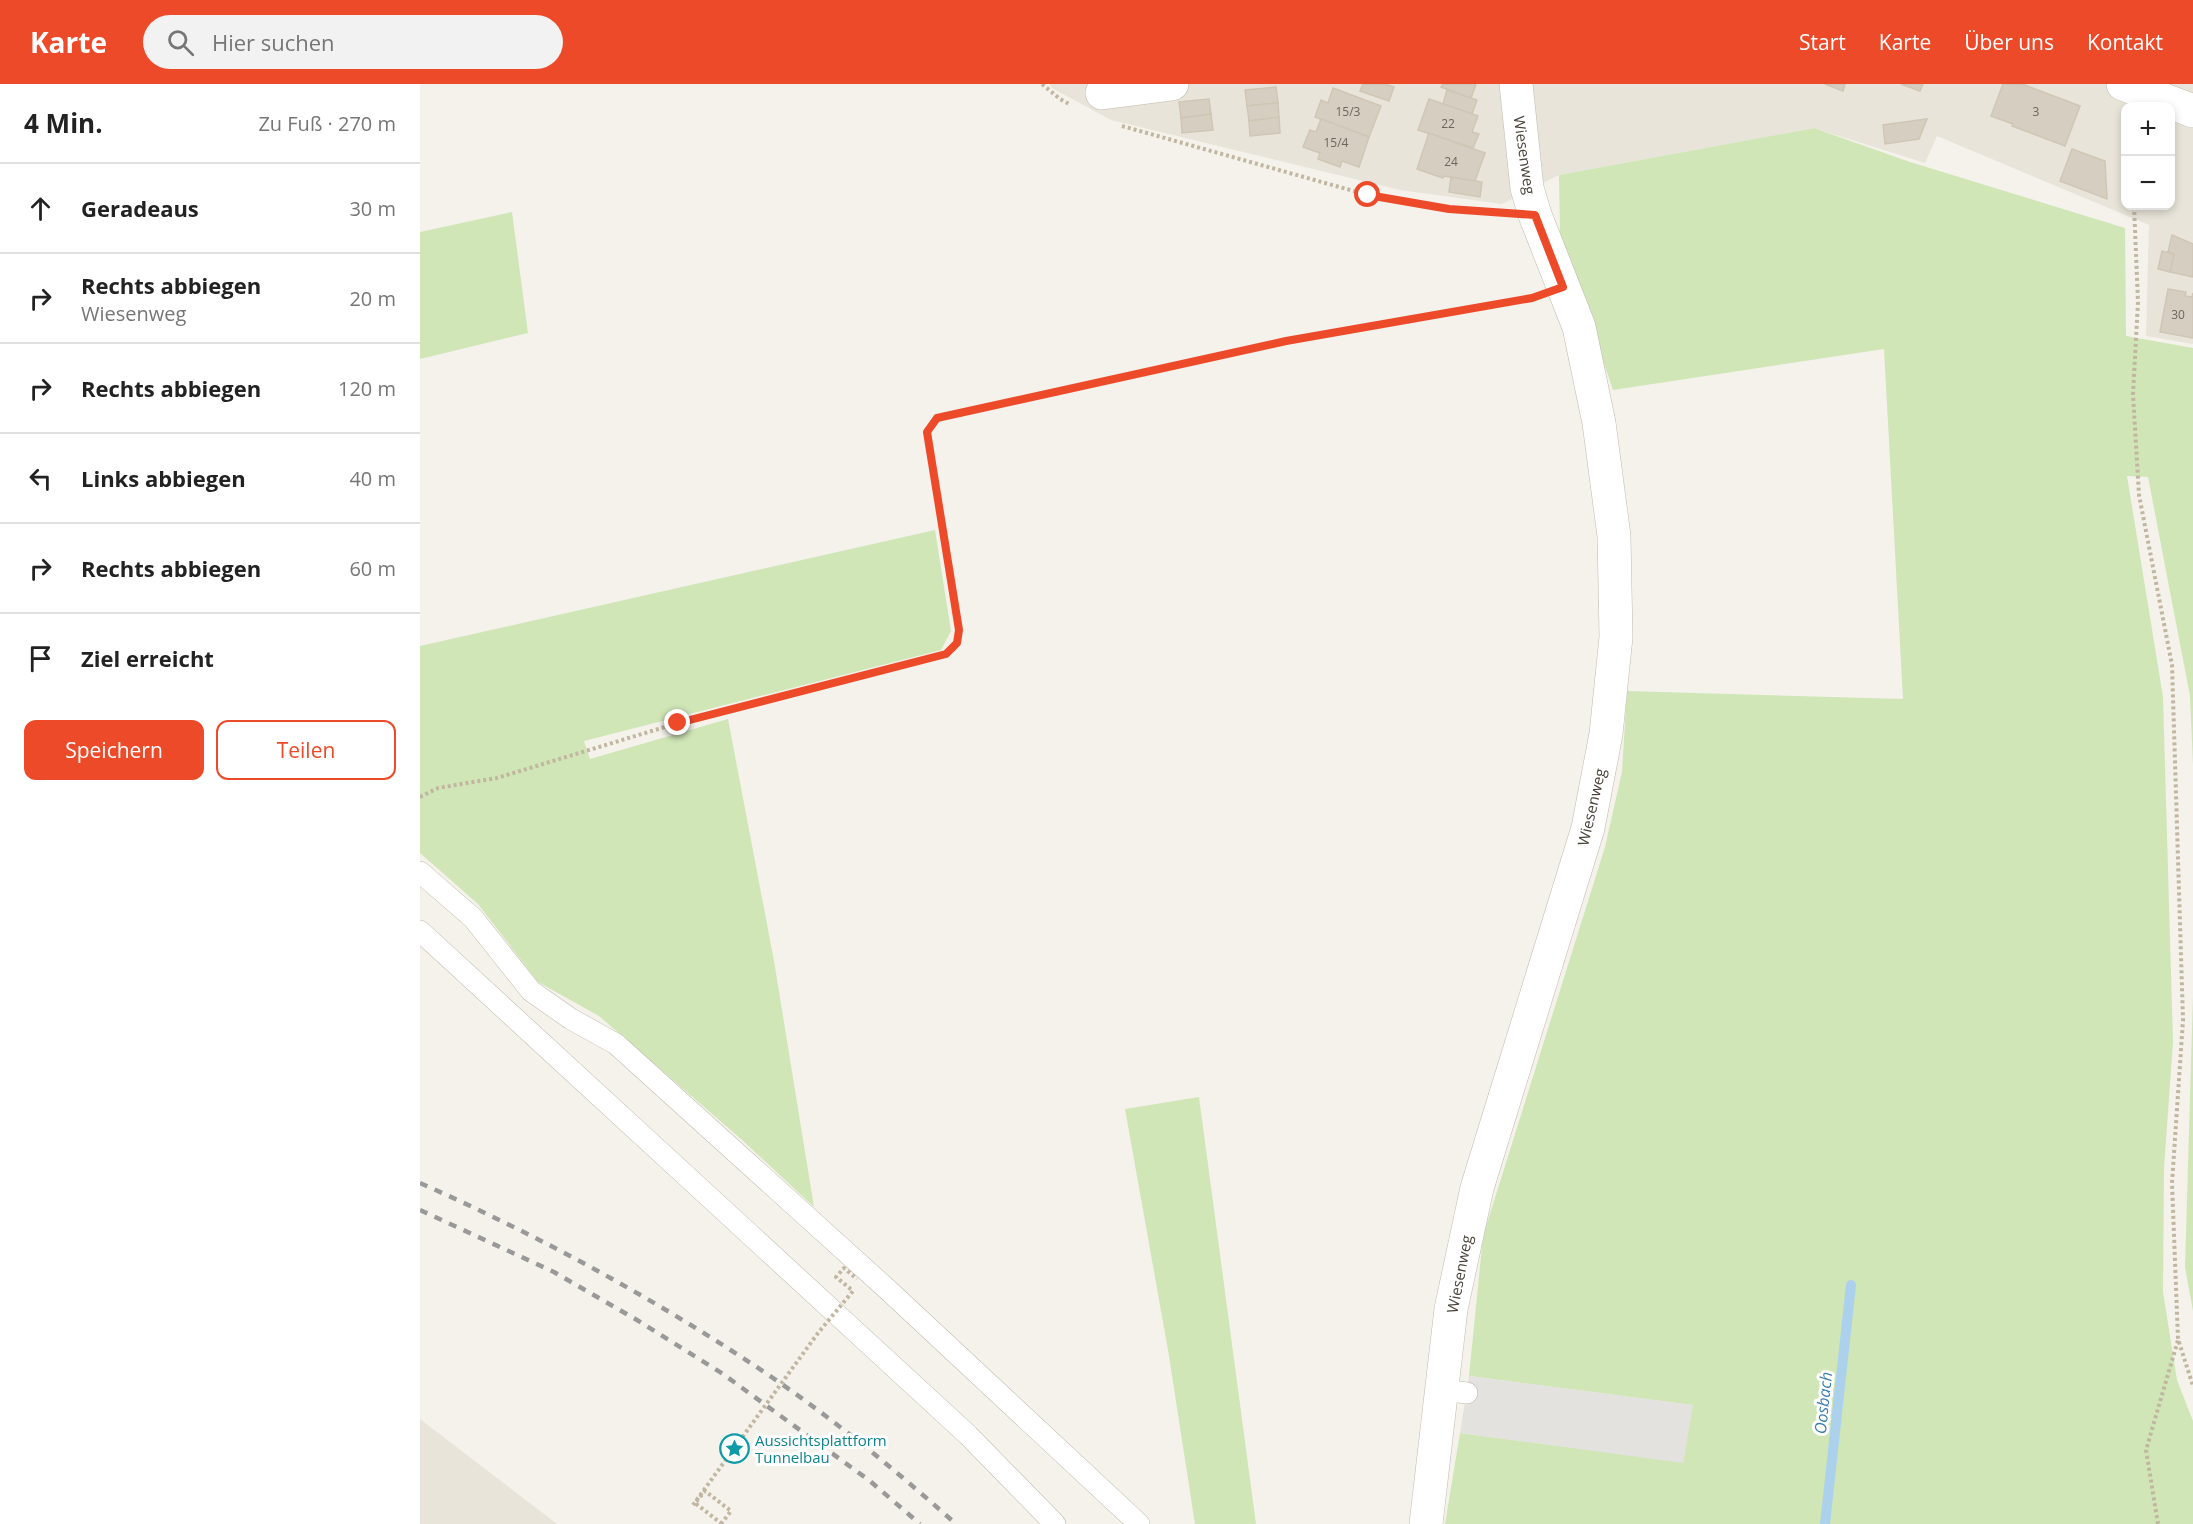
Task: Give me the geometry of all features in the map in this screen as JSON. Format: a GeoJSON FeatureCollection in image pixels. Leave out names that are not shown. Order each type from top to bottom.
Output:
{"type":"FeatureCollection","features":[{"type":"Feature","properties":{"kind":"street"},"geometry":{"type":"LineString","coordinates":[[1098,109],[1172,84]]}},
{"type":"Feature","properties":{"kind":"street","name":"Wiesenweg"},"geometry":{"type":"LineString","coordinates":[[1426,1524],[1455,1392],[1451,1309],[1477,1188],[1588,828],[1606,734],[1616,637],[1614,537],[1599,423],[1579,327],[1535,215],[1527,188],[1516,84]]}},
{"type":"Feature","properties":{"kind":"street"},"geometry":{"type":"LineString","coordinates":[[2122,84],[2193,111]]}},
{"type":"Feature","properties":{"kind":"lane"},"geometry":{"type":"LineString","coordinates":[[420,872],[473,918],[531,991],[571,1019],[616,1044],[887,1289],[1138,1524]]}},
{"type":"Feature","properties":{"kind":"lane"},"geometry":{"type":"LineString","coordinates":[[420,931],[968,1435],[1055,1524]]}},
{"type":"Feature","properties":{"kind":"path"},"geometry":{"type":"LineString","coordinates":[[1042,84],[1060,99],[1368,195],[1449,209],[1535,215]]}},
{"type":"Feature","properties":{"kind":"path"},"geometry":{"type":"LineString","coordinates":[[2134,210],[2138,302],[2133,394],[2139,495],[2172,665],[2183,1020],[2172,1183],[2178,1339],[2193,1386]]}},
{"type":"Feature","properties":{"kind":"path"},"geometry":{"type":"LineString","coordinates":[[420,797],[438,789],[497,778],[678,723],[946,654],[957,643],[959,630],[927,432],[937,418],[1286,341],[1532,298],[1563,287]]}},
{"type":"Feature","properties":{"kind":"path"},"geometry":{"type":"LineString","coordinates":[[721,1524],[693,1505],[818,1333],[853,1291],[836,1277],[844,1268],[857,1279]]}},
{"type":"Feature","properties":{"kind":"path"},"geometry":{"type":"LineString","coordinates":[[2158,1524],[2146,1450],[2178,1339]]}},
{"type":"Feature","properties":{"kind":"path"},"geometry":{"type":"LineString","coordinates":[[705,1491],[731,1511],[721,1524],[695,1503],[705,1491]]}},
{"type":"Feature","properties":{"kind":"shaded area"},"geometry":{"type":"Polygon","coordinates":[[[1050,84],[2193,84],[2193,344],[2146,336],[2149,225],[1937,136],[1925,163],[1814,128],[1559,175],[1502,204],[1400,190],[1111,120],[1052,88],[1050,84]]]}},
{"type":"Feature","properties":{"kind":"shaded area"},"geometry":{"type":"Polygon","coordinates":[[[1469,1376],[1693,1405],[1683,1463],[1460,1433],[1469,1376]]]}},
{"type":"Feature","properties":{"kind":"shaded area"},"geometry":{"type":"Polygon","coordinates":[[[420,1419],[557,1524],[420,1524],[420,1419]]]}},
{"type":"Feature","properties":{"kind":"green space"},"geometry":{"type":"Polygon","coordinates":[[[1814,128],[1910,162],[2125,228],[2126,336],[2193,348],[2193,765],[2190,696],[2148,477],[2127,476],[2163,697],[2173,1042],[2164,1168],[2163,1292],[2177,1380],[2193,1421],[2193,1524],[1445,1524],[1460,1433],[1683,1462],[1692,1405],[1469,1376],[1483,1236],[1605,847],[1622,772],[1627,691],[1903,699],[1884,349],[1613,390],[1560,234],[1559,175],[1814,128]]]}},
{"type":"Feature","properties":{"kind":"green space"},"geometry":{"type":"Polygon","coordinates":[[[512,212],[528,333],[420,359],[420,232],[512,212]]]}},
{"type":"Feature","properties":{"kind":"green space"},"geometry":{"type":"Polygon","coordinates":[[[935,530],[951,631],[941,650],[584,741],[590,759],[728,719],[774,961],[814,1207],[741,1139],[599,1016],[538,982],[478,904],[420,853],[420,646],[935,530]]]}},
{"type":"Feature","properties":{"kind":"green space"},"geometry":{"type":"Polygon","coordinates":[[[2193,996],[2193,1311],[2185,1267],[2193,996]]]}},
{"type":"Feature","properties":{"kind":"green space"},"geometry":{"type":"Polygon","coordinates":[[[1199,1097],[1256,1524],[1195,1524],[1168,1350],[1125,1109],[1199,1097]]]}},
{"type":"Feature","properties":{"kind":"building"},"geometry":{"type":"Polygon","coordinates":[[[1363,84],[1385,84],[1394,87],[1389,101],[1360,91],[1363,84]]]}},
{"type":"Feature","properties":{"kind":"building"},"geometry":{"type":"Polygon","coordinates":[[[1443,84],[1476,84],[1471,98],[1441,87],[1443,84]]]}},
{"type":"Feature","properties":{"kind":"building"},"geometry":{"type":"Polygon","coordinates":[[[1825,84],[1845,84],[1843,91],[1825,84]]]}},
{"type":"Feature","properties":{"kind":"building"},"geometry":{"type":"Polygon","coordinates":[[[1901,84],[1923,84],[1920,91],[1901,84]]]}},
{"type":"Feature","properties":{"kind":"building"},"geometry":{"type":"Polygon","coordinates":[[[2003,84],[2022,84],[2080,106],[2065,146],[1991,116],[2003,84]]]}},
{"type":"Feature","properties":{"kind":"building"},"geometry":{"type":"Polygon","coordinates":[[[1276,87],[1278,103],[1247,106],[1245,90],[1276,87]]]}},
{"type":"Feature","properties":{"kind":"building"},"geometry":{"type":"Polygon","coordinates":[[[1333,88],[1381,106],[1369,137],[1315,117],[1321,100],[1328,103],[1333,88]]]}},
{"type":"Feature","properties":{"kind":"building"},"geometry":{"type":"Polygon","coordinates":[[[1447,90],[1477,100],[1472,114],[1443,104],[1447,90]]]}},
{"type":"Feature","properties":{"kind":"building"},"geometry":{"type":"Polygon","coordinates":[[[1209,99],[1211,114],[1181,118],[1179,102],[1209,99]]]}},
{"type":"Feature","properties":{"kind":"building"},"geometry":{"type":"Polygon","coordinates":[[[1429,99],[1478,116],[1472,132],[1479,134],[1473,148],[1418,130],[1429,99]]]}},
{"type":"Feature","properties":{"kind":"building"},"geometry":{"type":"Polygon","coordinates":[[[1278,103],[1279,117],[1249,121],[1247,106],[1278,103]]]}},
{"type":"Feature","properties":{"kind":"building"},"geometry":{"type":"Polygon","coordinates":[[[1211,114],[1213,130],[1182,133],[1181,118],[1211,114]]]}},
{"type":"Feature","properties":{"kind":"building"},"geometry":{"type":"Polygon","coordinates":[[[1279,117],[1280,133],[1250,136],[1249,121],[1279,117]]]}},
{"type":"Feature","properties":{"kind":"building"},"geometry":{"type":"Polygon","coordinates":[[[1321,119],[1369,137],[1359,167],[1342,161],[1340,167],[1318,159],[1320,153],[1303,147],[1310,130],[1316,132],[1321,119]]]}},
{"type":"Feature","properties":{"kind":"building"},"geometry":{"type":"Polygon","coordinates":[[[1927,119],[1919,139],[1885,144],[1883,125],[1927,119]]]}},
{"type":"Feature","properties":{"kind":"building"},"geometry":{"type":"Polygon","coordinates":[[[1429,133],[1485,153],[1475,181],[1444,176],[1443,178],[1417,169],[1429,133]]]}},
{"type":"Feature","properties":{"kind":"building"},"geometry":{"type":"Polygon","coordinates":[[[2072,149],[2105,161],[2107,199],[2060,181],[2072,149]]]}},
{"type":"Feature","properties":{"kind":"building"},"geometry":{"type":"Polygon","coordinates":[[[1451,177],[1482,182],[1480,197],[1449,192],[1451,177]]]}},
{"type":"Feature","properties":{"kind":"building"},"geometry":{"type":"Polygon","coordinates":[[[2172,235],[2193,244],[2193,277],[2170,272],[2174,254],[2168,252],[2172,235]]]}},
{"type":"Feature","properties":{"kind":"building"},"geometry":{"type":"Polygon","coordinates":[[[2162,251],[2174,254],[2170,272],[2158,269],[2162,251]]]}},
{"type":"Feature","properties":{"kind":"building"},"geometry":{"type":"Polygon","coordinates":[[[2168,289],[2186,292],[2185,296],[2192,297],[2193,293],[2193,338],[2160,332],[2168,289]]]}},
{"type":"Feature","properties":{"kind":"waterway","name":"Oosbach"},"geometry":{"type":"LineString","coordinates":[[1825,1524],[1851,1285]]}},
{"type":"Feature","properties":{"kind":"railway"},"geometry":{"type":"LineString","coordinates":[[420,1183],[548,1244],[631,1289],[712,1338],[831,1420],[956,1524]]}},
{"type":"Feature","properties":{"kind":"railway"},"geometry":{"type":"LineString","coordinates":[[420,1210],[554,1272],[723,1374],[870,1481],[920,1524]]}},
{"type":"Feature","properties":{"kind":"place","name":"Aussichtsplattform Tunnelbau"},"geometry":{"type":"Point","coordinates":[734,1449]}},
{"type":"Feature","properties":{"kind":"route"},"geometry":{"type":"LineString","coordinates":[[678,723],[946,654],[957,643],[959,630],[927,432],[937,418],[1286,341],[1532,298],[1563,287],[1535,215],[1449,209],[1368,195]]}}]}
